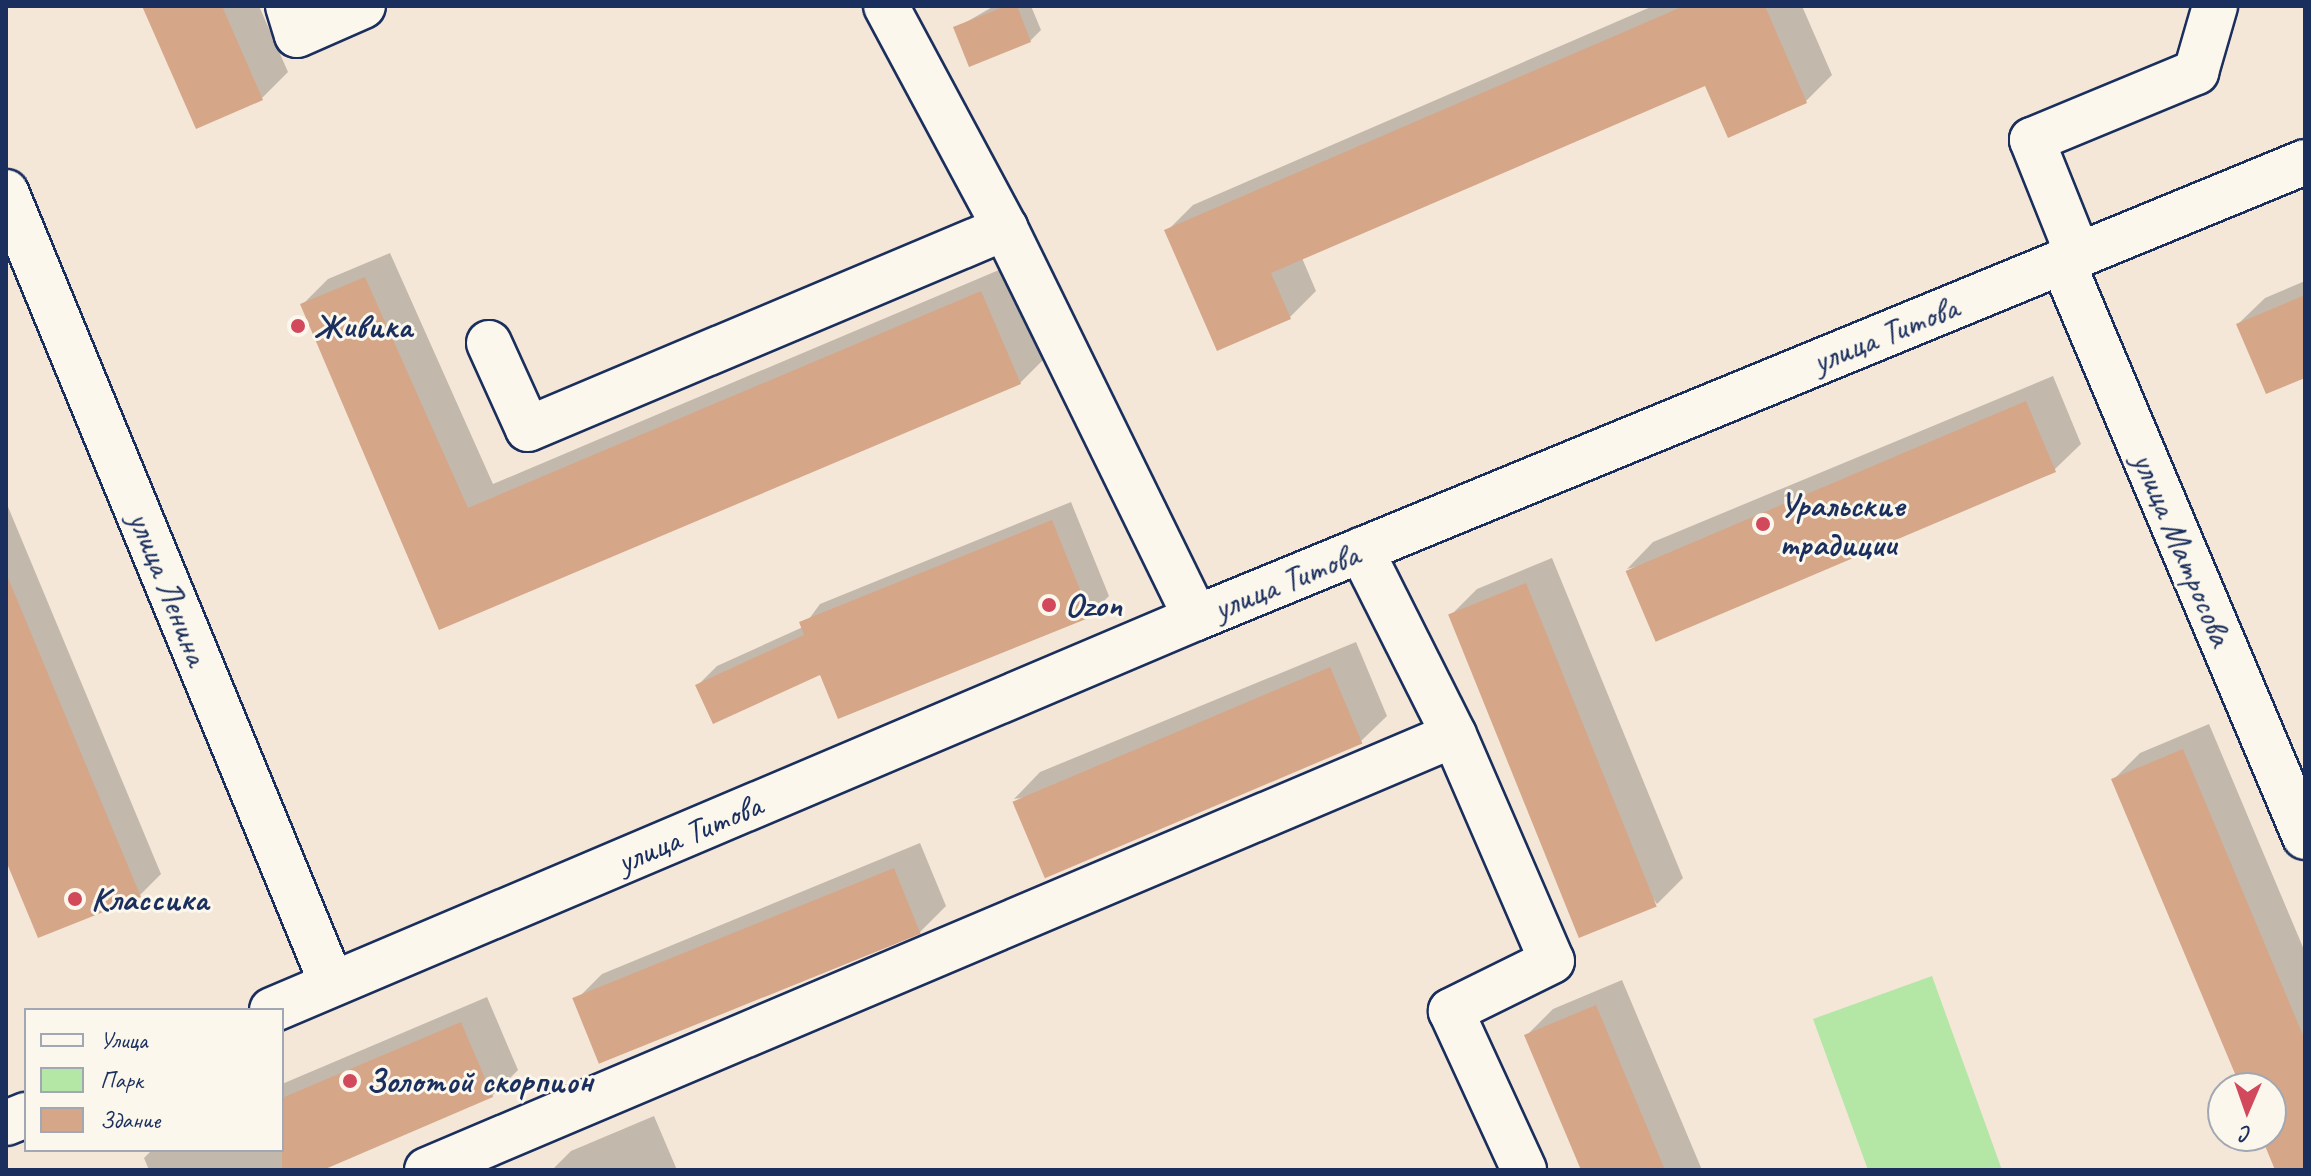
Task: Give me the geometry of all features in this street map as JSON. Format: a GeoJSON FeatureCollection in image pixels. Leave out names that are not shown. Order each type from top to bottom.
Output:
{"type":"FeatureCollection","features":[{"type":"Feature","properties":{"kind":"street"},"geometry":{"type":"LineString","coordinates":[[288,6],[297,35],[363,6]]}},
{"type":"Feature","properties":{"kind":"street"},"geometry":{"type":"LineString","coordinates":[[886,6],[1005,228],[1196,618]]}},
{"type":"Feature","properties":{"kind":"street","name":"улица Матросова"},"geometry":{"type":"LineString","coordinates":[[2215,6],[2196,72],[2032,140],[2070,258],[2292,770],[2305,837]]}},
{"type":"Feature","properties":{"kind":"street","name":"улица Титова"},"geometry":{"type":"LineString","coordinates":[[277,1008],[1196,618],[2305,162]]}},
{"type":"Feature","properties":{"kind":"street","name":"улица Ленина"},"geometry":{"type":"LineString","coordinates":[[6,192],[332,984]]}},
{"type":"Feature","properties":{"kind":"street"},"geometry":{"type":"LineString","coordinates":[[489,343],[528,429],[1005,228]]}},
{"type":"Feature","properties":{"kind":"street"},"geometry":{"type":"LineString","coordinates":[[1361,550],[1454,735],[1552,961],[1451,1011],[1524,1170]]}},
{"type":"Feature","properties":{"kind":"street"},"geometry":{"type":"LineString","coordinates":[[427,1170],[1454,735]]}},
{"type":"Feature","properties":{"kind":"green space"},"geometry":{"type":"Polygon","coordinates":[[[1932,976],[2002,1170],[1868,1170],[1813,1019],[1932,976]]]}},
{"type":"Feature","properties":{"kind":"building"},"geometry":{"type":"Polygon","coordinates":[[[142,6],[222,6],[263,100],[196,129],[142,6]]]}},
{"type":"Feature","properties":{"kind":"building"},"geometry":{"type":"Polygon","coordinates":[[[1006,6],[1017,6],[1031,42],[969,67],[953,27],[1006,6]]]}},
{"type":"Feature","properties":{"kind":"building"},"geometry":{"type":"Polygon","coordinates":[[[1684,6],[1765,6],[1807,103],[1728,138],[1705,86],[1271,273],[1291,319],[1217,351],[1164,230],[1684,6]]]}},
{"type":"Feature","properties":{"kind":"building"},"geometry":{"type":"Polygon","coordinates":[[[365,277],[468,508],[981,291],[1021,384],[439,630],[300,304],[365,277]]]}},
{"type":"Feature","properties":{"kind":"building"},"geometry":{"type":"Polygon","coordinates":[[[2305,295],[2305,378],[2266,394],[2236,324],[2305,295]]]}},
{"type":"Feature","properties":{"kind":"building"},"geometry":{"type":"Polygon","coordinates":[[[2026,401],[2056,472],[1656,642],[1626,571],[2026,401]]]}},
{"type":"Feature","properties":{"kind":"building"},"geometry":{"type":"Polygon","coordinates":[[[1052,520],[1091,617],[838,719],[820,675],[713,724],[695,685],[804,635],[799,622],[1052,520]]]}},
{"type":"Feature","properties":{"kind":"building"},"geometry":{"type":"Polygon","coordinates":[[[6,573],[141,897],[38,938],[6,861],[6,573]]]}},
{"type":"Feature","properties":{"kind":"building"},"geometry":{"type":"Polygon","coordinates":[[[1526,583],[1657,907],[1579,938],[1448,614],[1526,583]]]}},
{"type":"Feature","properties":{"kind":"building"},"geometry":{"type":"Polygon","coordinates":[[[1330,667],[1362,743],[1045,878],[1012,802],[1330,667]]]}},
{"type":"Feature","properties":{"kind":"building"},"geometry":{"type":"Polygon","coordinates":[[[2183,749],[2305,1040],[2305,1170],[2275,1170],[2268,1152],[2287,1152],[2287,1072],[2234,1072],[2111,779],[2183,749]]]}},
{"type":"Feature","properties":{"kind":"building"},"geometry":{"type":"Polygon","coordinates":[[[894,868],[921,934],[599,1064],[572,998],[894,868]]]}},
{"type":"Feature","properties":{"kind":"building"},"geometry":{"type":"Polygon","coordinates":[[[1596,1005],[1665,1170],[1581,1170],[1524,1035],[1596,1005]]]}},
{"type":"Feature","properties":{"kind":"building"},"geometry":{"type":"Polygon","coordinates":[[[461,1022],[493,1097],[323,1170],[282,1170],[284,1097],[461,1022]]]}},
{"type":"Feature","properties":{"kind":"place","name":"Живика"},"geometry":{"type":"Point","coordinates":[298,326]}},
{"type":"Feature","properties":{"kind":"place","name":"Уральские традиции"},"geometry":{"type":"Point","coordinates":[1763,524]}},
{"type":"Feature","properties":{"kind":"place","name":"Ozon"},"geometry":{"type":"Point","coordinates":[1049,605]}},
{"type":"Feature","properties":{"kind":"place","name":"Классика"},"geometry":{"type":"Point","coordinates":[75,899]}},
{"type":"Feature","properties":{"kind":"place","name":"Золотой скорпион"},"geometry":{"type":"Point","coordinates":[350,1081]}}]}
